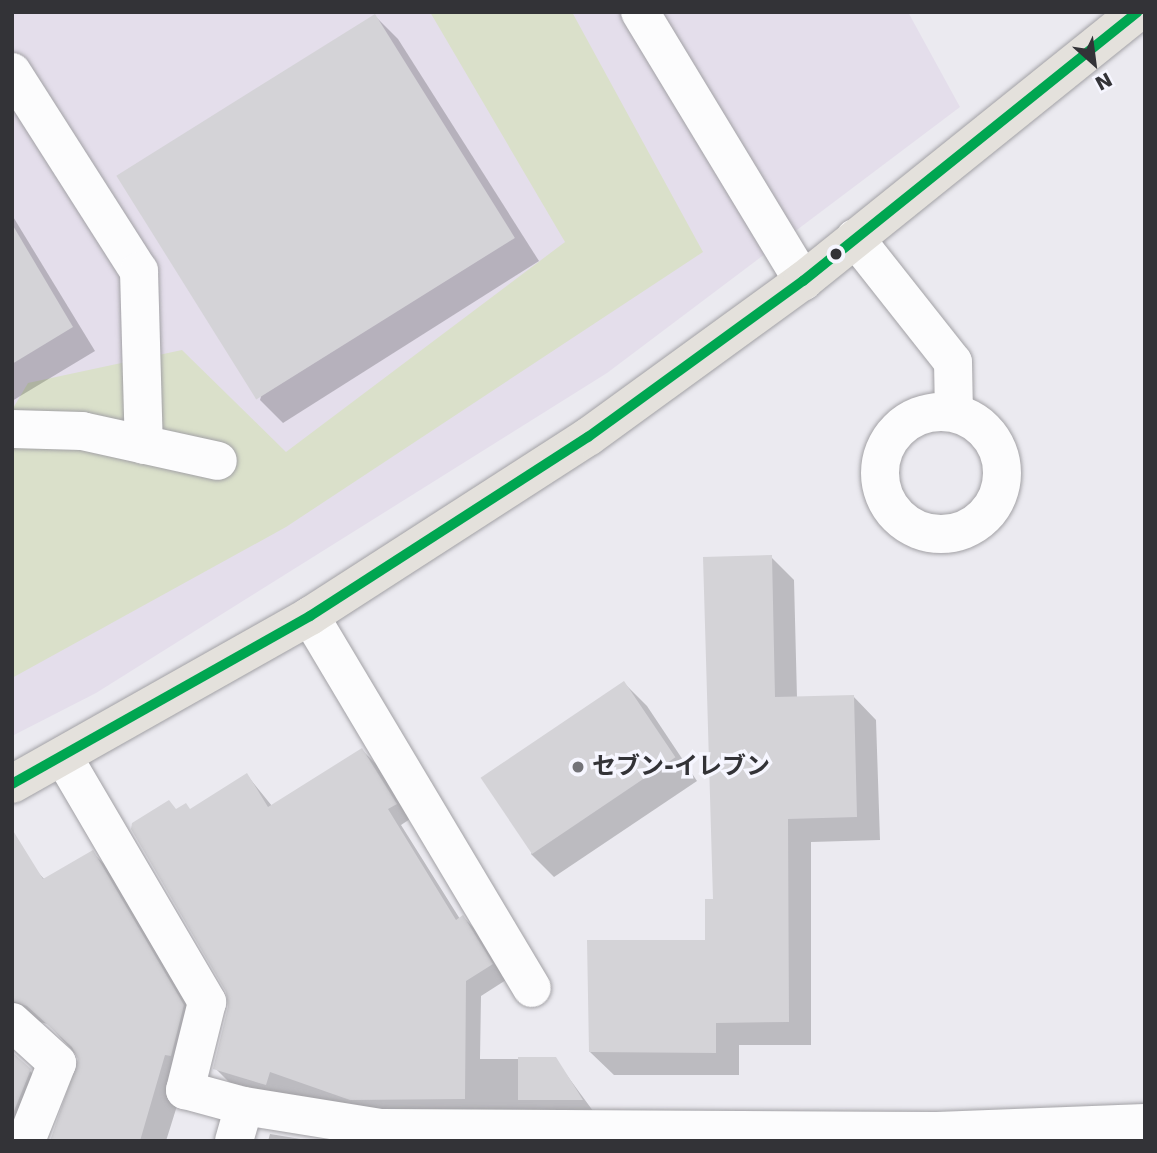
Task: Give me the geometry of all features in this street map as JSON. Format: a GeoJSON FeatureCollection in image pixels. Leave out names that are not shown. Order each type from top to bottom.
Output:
{"type":"FeatureCollection","features":[{"type":"Feature","properties":{"kind":"main road"},"geometry":{"type":"LineString","coordinates":[[12,784],[64,758],[310,616],[589,437],[803,281],[1137,12]]}},
{"type":"Feature","properties":{"kind":"street"},"geometry":{"type":"LineString","coordinates":[[640,12],[803,281]]}},
{"type":"Feature","properties":{"kind":"street"},"geometry":{"type":"LineString","coordinates":[[12,72],[139,271],[144,445]]}},
{"type":"Feature","properties":{"kind":"street"},"geometry":{"type":"LineString","coordinates":[[855,238],[953,362],[954,412]]}},
{"type":"Feature","properties":{"kind":"street"},"geometry":{"type":"LineString","coordinates":[[12,429],[82,431],[218,461]]}},
{"type":"Feature","properties":{"kind":"street"},"geometry":{"type":"LineString","coordinates":[[310,616],[532,988]]}},
{"type":"Feature","properties":{"kind":"street"},"geometry":{"type":"LineString","coordinates":[[64,758],[208,1002],[185,1090],[239,1123],[382,1128],[428,1135],[936,1136],[1145,1123]]}},
{"type":"Feature","properties":{"kind":"street"},"geometry":{"type":"LineString","coordinates":[[12,1022],[57,1063],[26,1141]]}},
{"type":"Feature","properties":{"kind":"shaded area"},"geometry":{"type":"Polygon","coordinates":[[[12,12],[908,12],[960,107],[607,373],[96,693],[12,736],[12,12]]]}},
{"type":"Feature","properties":{"kind":"green space"},"geometry":{"type":"Polygon","coordinates":[[[430,12],[572,12],[703,252],[286,527],[12,678],[12,410],[28,383],[182,350],[286,452],[565,242],[430,12]]]}},
{"type":"Feature","properties":{"kind":"building"},"geometry":{"type":"Polygon","coordinates":[[[375,14],[515,238],[256,400],[116,176],[375,14]]]}},
{"type":"Feature","properties":{"kind":"building"},"geometry":{"type":"Polygon","coordinates":[[[12,224],[73,327],[12,364],[12,224]]]}},
{"type":"Feature","properties":{"kind":"building"},"geometry":{"type":"Polygon","coordinates":[[[772,555],[775,697],[854,695],[857,817],[788,819],[789,1022],[716,1023],[716,1053],[589,1052],[587,940],[705,940],[705,899],[713,899],[703,557],[772,555]]]}},
{"type":"Feature","properties":{"kind":"building","name":"セブン-イレブン"},"geometry":{"type":"Polygon","coordinates":[[[624,681],[675,757],[532,854],[481,778],[624,681]]]}},
{"type":"Feature","properties":{"kind":"building"},"geometry":{"type":"Polygon","coordinates":[[[362,748],[397,804],[388,809],[456,920],[463,915],[493,964],[466,981],[465,1099],[350,1100],[270,1072],[266,1085],[213,1069],[228,1007],[226,992],[131,829],[132,823],[169,800],[176,809],[186,803],[190,809],[247,773],[268,807],[362,748]]]}},
{"type":"Feature","properties":{"kind":"building"},"geometry":{"type":"Polygon","coordinates":[[[12,829],[43,879],[93,850],[184,1005],[171,1056],[165,1055],[140,1141],[50,1141],[78,1059],[72,1047],[27,1006],[12,1001],[12,829]]]}},
{"type":"Feature","properties":{"kind":"building"},"geometry":{"type":"Polygon","coordinates":[[[12,1052],[31,1069],[12,1116],[12,1052]]]}},
{"type":"Feature","properties":{"kind":"building"},"geometry":{"type":"Polygon","coordinates":[[[518,1057],[556,1057],[583,1100],[518,1100],[518,1057]]]}},
{"type":"Feature","properties":{"kind":"transit line"},"geometry":{"type":"LineString","coordinates":[[12,784],[310,616],[588,437],[803,281],[1137,12]]}},
{"type":"Feature","properties":{"kind":"place","name":"セブン-イレブン"},"geometry":{"type":"Point","coordinates":[578,767]}}]}
